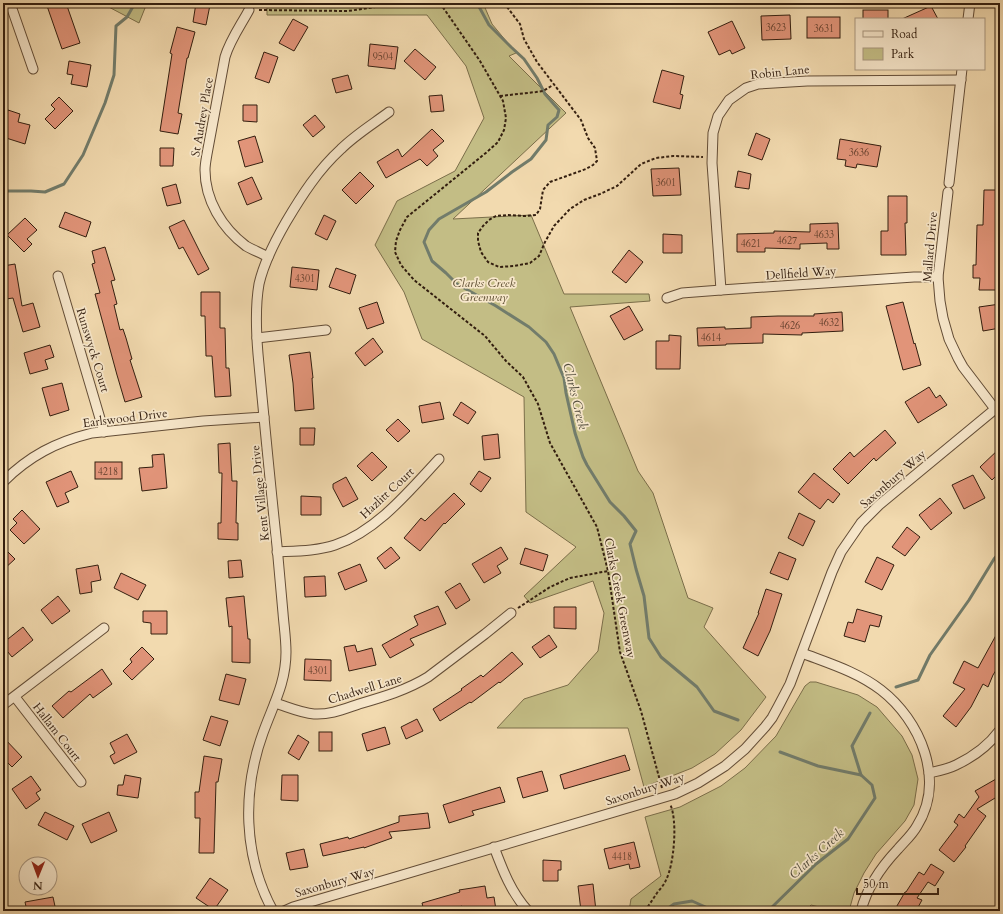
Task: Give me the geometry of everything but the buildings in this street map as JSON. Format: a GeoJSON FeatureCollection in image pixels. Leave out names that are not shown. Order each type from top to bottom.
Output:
{"type":"FeatureCollection","features":[{"type":"Feature","properties":{"kind":"street"},"geometry":{"type":"LineString","coordinates":[[10,3],[33,69]]}},
{"type":"Feature","properties":{"kind":"street"},"geometry":{"type":"LineString","coordinates":[[968,18],[970,3]]}},
{"type":"Feature","properties":{"kind":"street","name":"St Audrey Place"},"geometry":{"type":"LineString","coordinates":[[249,10],[227,49],[205,171],[207,187],[212,203],[224,224],[234,236],[247,246],[268,257]]}},
{"type":"Feature","properties":{"kind":"street","name":"Mallard Drive"},"geometry":{"type":"LineString","coordinates":[[962,70],[938,277],[940,301],[943,318],[950,339],[963,367],[998,407]]}},
{"type":"Feature","properties":{"kind":"street","name":"Robin Lane"},"geometry":{"type":"LineString","coordinates":[[720,290],[712,157],[713,133],[718,116],[729,100],[746,88],[758,84],[807,81],[961,80]]}},
{"type":"Feature","properties":{"kind":"street","name":"Kent Village Drive"},"geometry":{"type":"LineString","coordinates":[[273,911],[254,864],[248,821],[249,793],[254,765],[263,733],[282,684],[286,653],[256,338],[256,305],[259,284],[268,257],[277,238],[311,182],[323,167],[351,140],[389,112]]}},
{"type":"Feature","properties":{"kind":"street","name":"Runswyck Court"},"geometry":{"type":"LineString","coordinates":[[58,276],[104,432]]}},
{"type":"Feature","properties":{"kind":"street","name":"Dellfield Way"},"geometry":{"type":"LineString","coordinates":[[667,298],[682,293],[720,290],[914,277],[938,277]]}},
{"type":"Feature","properties":{"kind":"street"},"geometry":{"type":"LineString","coordinates":[[256,338],[326,330]]}},
{"type":"Feature","properties":{"kind":"street","name":"Saxonbury Way"},"geometry":{"type":"LineString","coordinates":[[284,911],[293,907],[675,794],[704,780],[725,766],[745,749],[765,727],[778,707],[790,684],[841,552],[861,524],[879,505],[998,407]]}},
{"type":"Feature","properties":{"kind":"street","name":"Earlswood Drive"},"geometry":{"type":"LineString","coordinates":[[3,482],[13,472],[35,456],[52,446],[79,436],[92,433],[203,421],[264,417]]}},
{"type":"Feature","properties":{"kind":"street","name":"Hazlitt Court"},"geometry":{"type":"LineString","coordinates":[[277,552],[316,550],[336,545],[354,537],[388,512],[440,459]]}},
{"type":"Feature","properties":{"kind":"street","name":"Chadwell Lane"},"geometry":{"type":"LineString","coordinates":[[275,704],[304,712],[320,714],[334,712],[397,693],[428,677],[511,613]]}},
{"type":"Feature","properties":{"kind":"street"},"geometry":{"type":"LineString","coordinates":[[3,705],[104,628]]}},
{"type":"Feature","properties":{"kind":"street"},"geometry":{"type":"LineString","coordinates":[[802,653],[856,674],[880,689],[899,707],[911,722],[916,730],[926,755],[930,790],[922,818],[915,830],[878,873],[865,898],[861,911]]}},
{"type":"Feature","properties":{"kind":"street","name":"Hallam Court"},"geometry":{"type":"LineString","coordinates":[[15,697],[81,782]]}},
{"type":"Feature","properties":{"kind":"street"},"geometry":{"type":"LineString","coordinates":[[929,774],[957,764],[971,756],[984,747],[1000,730]]}},
{"type":"Feature","properties":{"kind":"street"},"geometry":{"type":"LineString","coordinates":[[494,847],[509,883],[528,911]]}},
{"type":"Feature","properties":{"kind":"path"},"geometry":{"type":"LineString","coordinates":[[249,10],[348,11],[395,3]]}},
{"type":"Feature","properties":{"kind":"path","name":"Clarks Creek Greenway"},"geometry":{"type":"LineString","coordinates":[[440,3],[480,61],[503,101],[506,118],[504,130],[498,142],[407,217],[396,241],[395,252],[401,264],[414,280],[486,336],[506,361],[523,377],[538,404],[550,443],[596,527],[608,571],[620,652],[641,711],[662,787],[672,809],[674,833],[671,865],[666,881],[645,911]]}},
{"type":"Feature","properties":{"kind":"path"},"geometry":{"type":"LineString","coordinates":[[504,3],[520,24],[524,39],[537,62],[581,120],[588,138],[595,148],[598,161],[586,169],[550,182],[543,190],[540,210],[536,215],[525,216],[508,214],[496,216],[482,226],[478,233],[478,241],[481,252],[488,262],[498,267],[530,263],[539,256],[554,226],[570,209],[584,200],[616,186],[641,164],[656,158],[673,156],[712,157]]}},
{"type":"Feature","properties":{"kind":"path"},"geometry":{"type":"LineString","coordinates":[[500,96],[543,91],[554,85]]}},
{"type":"Feature","properties":{"kind":"path"},"geometry":{"type":"LineString","coordinates":[[511,613],[550,587],[570,578],[608,571]]}},
{"type":"Feature","properties":{"kind":"green space"},"geometry":{"type":"Polygon","coordinates":[[[104,3],[147,3],[139,23],[105,5],[104,3]]]}},
{"type":"Feature","properties":{"kind":"green space","name":"Clarks Creek Greenway"},"geometry":{"type":"Polygon","coordinates":[[[279,3],[483,3],[492,24],[516,53],[509,56],[566,113],[453,219],[531,215],[564,294],[649,294],[650,301],[570,307],[638,471],[653,493],[688,598],[713,608],[704,627],[766,697],[741,730],[715,754],[692,768],[644,787],[628,728],[497,728],[524,699],[568,685],[598,651],[604,613],[593,581],[530,603],[524,596],[576,547],[526,512],[524,397],[422,339],[404,292],[375,245],[397,201],[455,171],[484,118],[466,66],[427,15],[267,15],[267,6],[279,3]]]}},
{"type":"Feature","properties":{"kind":"green space"},"geometry":{"type":"Polygon","coordinates":[[[810,682],[816,682],[858,695],[877,707],[902,736],[912,755],[918,779],[914,805],[905,821],[876,854],[864,873],[854,893],[849,911],[835,911],[811,905],[805,911],[629,911],[631,899],[661,876],[645,817],[680,807],[721,786],[745,768],[776,736],[805,686],[810,682]]]}},
{"type":"Feature","properties":{"kind":"waterway"},"geometry":{"type":"LineString","coordinates":[[3,191],[45,192],[64,184],[83,155],[105,103],[114,75],[116,26],[127,17],[135,3]]}},
{"type":"Feature","properties":{"kind":"waterway","name":"Clarks Creek"},"geometry":{"type":"LineString","coordinates":[[477,3],[489,25],[524,59],[537,78],[545,94],[559,110],[557,117],[548,125],[546,140],[531,159],[486,192],[439,219],[429,230],[424,242],[432,261],[457,284],[529,327],[546,342],[554,354],[564,378],[575,433],[583,457],[610,502],[636,531],[630,544],[644,596],[649,638],[661,657],[697,687],[714,711],[738,720]]}},
{"type":"Feature","properties":{"kind":"waterway"},"geometry":{"type":"LineString","coordinates":[[896,687],[918,680],[930,655],[969,600],[994,559],[1000,552]]}},
{"type":"Feature","properties":{"kind":"waterway"},"geometry":{"type":"LineString","coordinates":[[861,775],[852,746],[870,713]]}},
{"type":"Feature","properties":{"kind":"waterway","name":"Clarks Creek"},"geometry":{"type":"LineString","coordinates":[[768,911],[816,864],[848,839],[875,798],[872,785],[861,775],[818,766],[780,752]]}},
{"type":"Feature","properties":{"kind":"waterway","name":"Clarks Creek"},"geometry":{"type":"LineString","coordinates":[[664,911],[674,904],[692,901],[712,911]]}}]}
